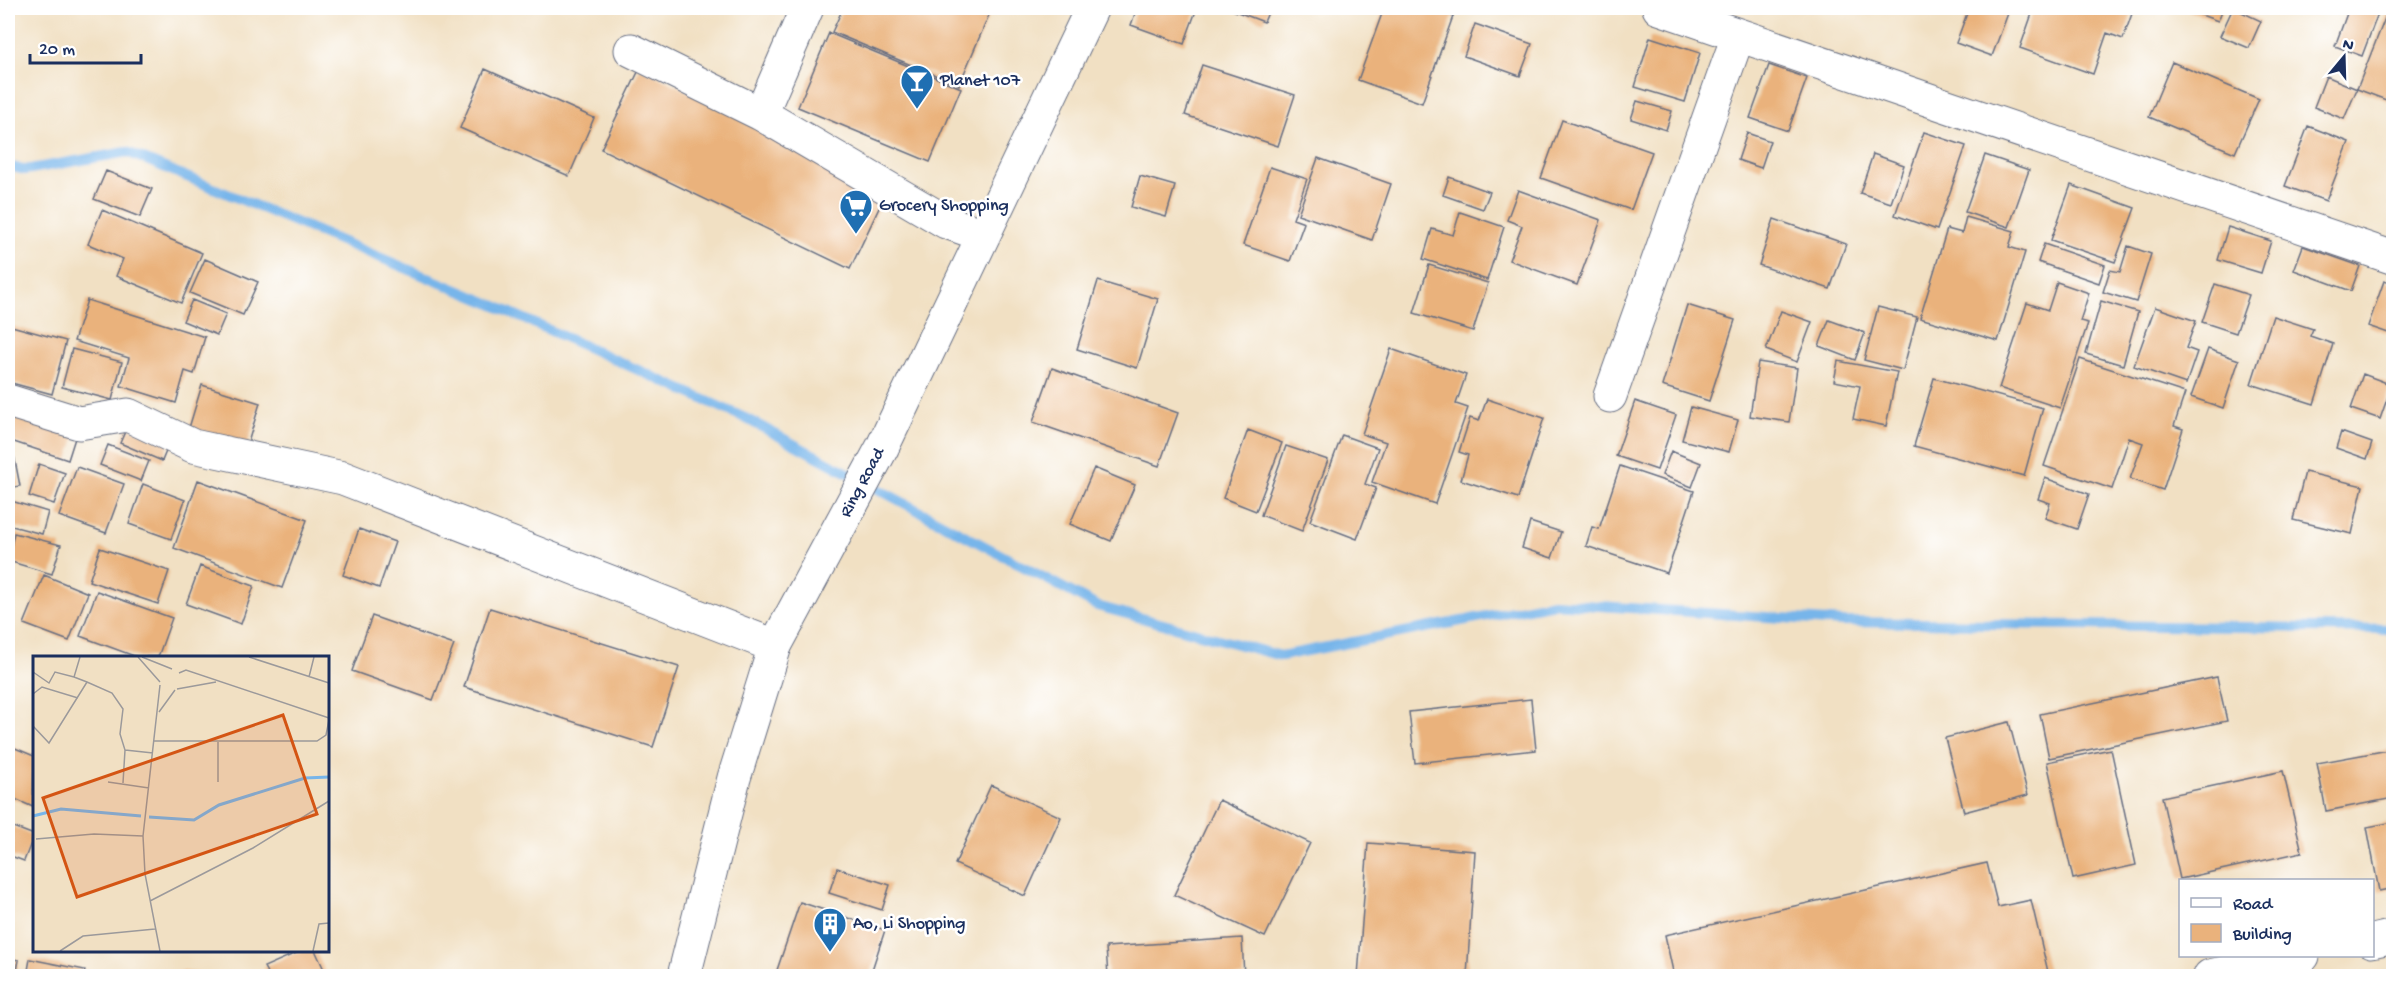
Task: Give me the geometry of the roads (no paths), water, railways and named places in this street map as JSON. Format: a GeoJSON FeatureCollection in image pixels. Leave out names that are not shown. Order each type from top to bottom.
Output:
{"type":"FeatureCollection","features":[{"type":"Feature","properties":{"kind":"main road"},"geometry":{"type":"LineString","coordinates":[[761,114],[807,8]]}},
{"type":"Feature","properties":{"kind":"main road","name":"Ring Road"},"geometry":{"type":"LineString","coordinates":[[684,976],[734,778],[775,646],[882,448],[1092,8]]}},
{"type":"Feature","properties":{"kind":"main road"},"geometry":{"type":"LineString","coordinates":[[1659,8],[2394,258]]}},
{"type":"Feature","properties":{"kind":"main road"},"geometry":{"type":"LineString","coordinates":[[1610,396],[1738,36]]}},
{"type":"Feature","properties":{"kind":"main road"},"geometry":{"type":"LineString","coordinates":[[631,50],[761,114],[946,222],[983,236]]}},
{"type":"Feature","properties":{"kind":"main road"},"geometry":{"type":"LineString","coordinates":[[8,401],[80,423],[128,415],[193,446],[343,478],[775,646]]}},
{"type":"Feature","properties":{"kind":"main road"},"geometry":{"type":"LineString","coordinates":[[2374,940],[2394,936]]}},
{"type":"Feature","properties":{"kind":"main road"},"geometry":{"type":"LineString","coordinates":[[2210,976],[2298,957]]}},
{"type":"Feature","properties":{"kind":"waterway"},"geometry":{"type":"LineString","coordinates":[[8,166],[25,170],[127,152],[489,303],[745,418],[1097,606],[1281,656],[1554,603],[1843,622],[2394,629]]}},
{"type":"Feature","properties":{"kind":"place","name":"Planet 107"},"geometry":{"type":"Point","coordinates":[917,110]}},
{"type":"Feature","properties":{"kind":"place","name":"Grocery Shopping"},"geometry":{"type":"Point","coordinates":[856,235]}},
{"type":"Feature","properties":{"kind":"place","name":"Ao, Li Shopping"},"geometry":{"type":"Point","coordinates":[830,953]}}]}
